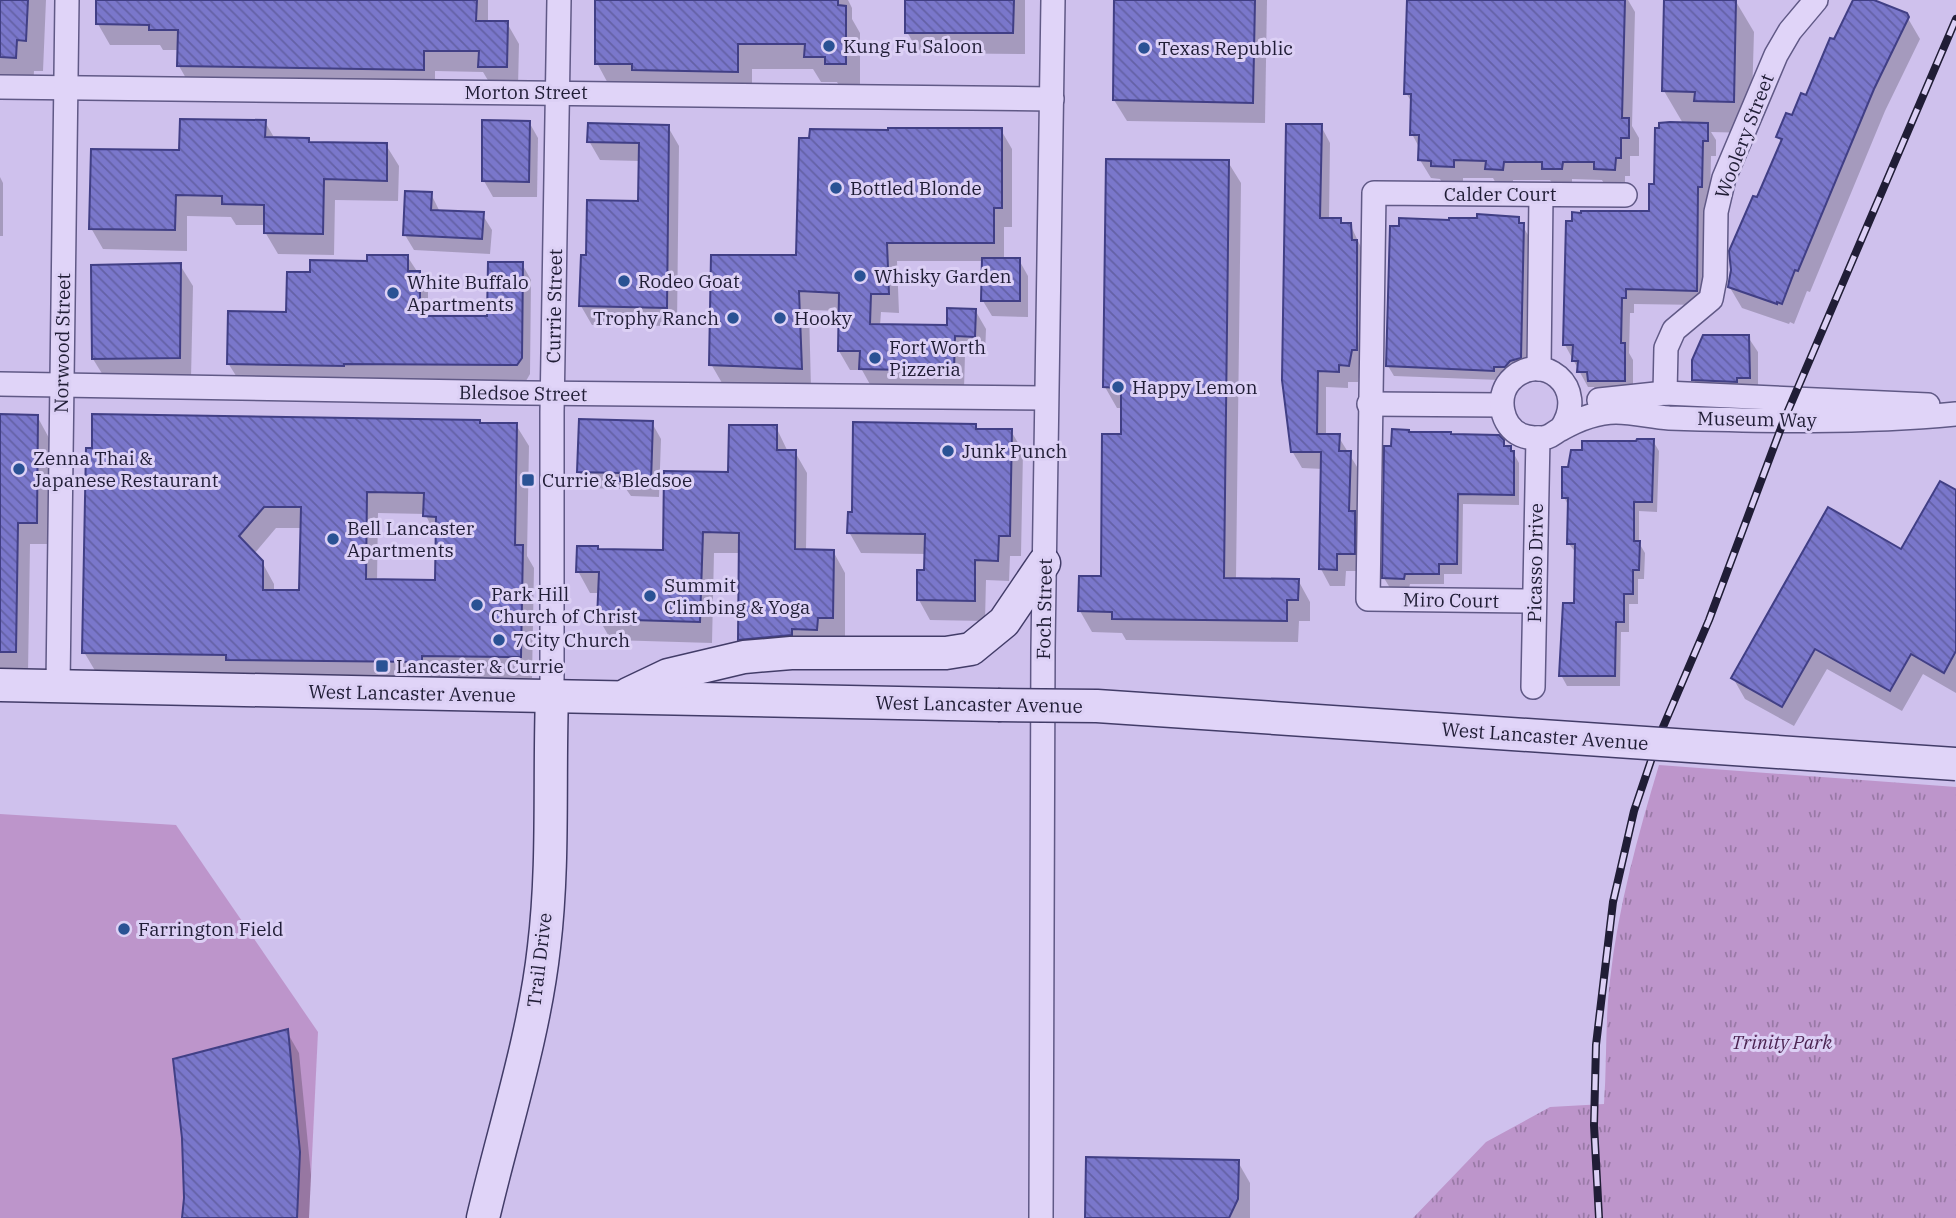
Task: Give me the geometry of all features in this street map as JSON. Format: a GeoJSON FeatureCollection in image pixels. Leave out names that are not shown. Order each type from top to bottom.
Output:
{"type":"FeatureCollection","features":[{"type":"Feature","properties":{"kind":"main road"},"geometry":{"type":"LineString","coordinates":[[621,697],[668,674],[744,657],[791,653],[946,653],[971,649],[1004,622],[1044,563]]}},
{"type":"Feature","properties":{"kind":"main road","name":"West Lancaster Avenue"},"geometry":{"type":"LineString","coordinates":[[0,685],[1097,706],[1956,764]]}},
{"type":"Feature","properties":{"kind":"main road","name":"Trail Drive"},"geometry":{"type":"LineString","coordinates":[[483,1218],[528,1034],[544,947],[552,696]]}},
{"type":"Feature","properties":{"kind":"street","name":"Norwood Street"},"geometry":{"type":"LineString","coordinates":[[58,685],[67,0]]}},
{"type":"Feature","properties":{"kind":"street","name":"Currie Street"},"geometry":{"type":"LineString","coordinates":[[552,696],[552,393],[559,0]]}},
{"type":"Feature","properties":{"kind":"street","name":"Foch Street"},"geometry":{"type":"LineString","coordinates":[[1041,1218],[1044,563],[1053,0]]}},
{"type":"Feature","properties":{"kind":"street","name":"Woolery Street"},"geometry":{"type":"LineString","coordinates":[[1665,393],[1666,348],[1674,330],[1711,299],[1715,278],[1716,212],[1724,178],[1776,55],[1790,31],[1816,0]]}},
{"type":"Feature","properties":{"kind":"street","name":"Morton Street"},"geometry":{"type":"LineString","coordinates":[[0,88],[1052,99]]}},
{"type":"Feature","properties":{"kind":"street","name":"Calder Court"},"geometry":{"type":"LineString","coordinates":[[1369,404],[1374,193],[1625,195]]}},
{"type":"Feature","properties":{"kind":"street"},"geometry":{"type":"LineString","coordinates":[[1539,369],[1541,195]]}},
{"type":"Feature","properties":{"kind":"street"},"geometry":{"type":"LineString","coordinates":[[1539,369],[1550,371],[1565,384],[1567,390],[1571,407],[1567,419],[1560,429],[1549,437],[1522,435],[1512,429],[1505,419],[1501,405],[1504,390],[1511,380],[1523,372],[1539,369]]}},
{"type":"Feature","properties":{"kind":"street","name":"Bledsoe Street"},"geometry":{"type":"LineString","coordinates":[[0,384],[1046,398]]}},
{"type":"Feature","properties":{"kind":"street","name":"Museum Way"},"geometry":{"type":"LineString","coordinates":[[1567,390],[1590,400],[1665,393],[1956,407]]}},
{"type":"Feature","properties":{"kind":"street"},"geometry":{"type":"LineString","coordinates":[[1369,404],[1501,405]]}},
{"type":"Feature","properties":{"kind":"street","name":"Miro Court"},"geometry":{"type":"LineString","coordinates":[[1369,404],[1367,599],[1534,601]]}},
{"type":"Feature","properties":{"kind":"street","name":"Museum Way"},"geometry":{"type":"LineString","coordinates":[[1560,429],[1593,415],[1616,412],[1666,418],[1784,420],[1888,420],[1956,414]]}},
{"type":"Feature","properties":{"kind":"street","name":"Picasso Drive"},"geometry":{"type":"LineString","coordinates":[[1533,687],[1538,438]]}},
{"type":"Feature","properties":{"kind":"green space","name":"Trinity Park"},"geometry":{"type":"Polygon","coordinates":[[[1659,765],[1956,787],[1956,1218],[1413,1218],[1486,1142],[1550,1107],[1604,1104],[1607,1011],[1618,925],[1659,765]]]}},
{"type":"Feature","properties":{"kind":"green space","name":"Farrington Field"},"geometry":{"type":"Polygon","coordinates":[[[0,814],[176,825],[318,1032],[309,1218],[0,1218],[0,814]]]}},
{"type":"Feature","properties":{"kind":"building"},"geometry":{"type":"Polygon","coordinates":[[[0,0],[28,0],[26,41],[17,40],[16,58],[0,57],[0,0]]]}},
{"type":"Feature","properties":{"kind":"building"},"geometry":{"type":"Polygon","coordinates":[[[96,0],[477,0],[476,21],[508,21],[507,67],[478,67],[479,51],[424,51],[424,70],[177,66],[178,30],[149,30],[149,25],[96,24],[96,0]]]}},
{"type":"Feature","properties":{"kind":"building"},"geometry":{"type":"Polygon","coordinates":[[[595,0],[838,0],[838,5],[846,6],[846,64],[825,64],[825,57],[804,57],[805,44],[738,44],[738,72],[632,70],[632,64],[595,64],[595,0]]]}},
{"type":"Feature","properties":{"kind":"building"},"geometry":{"type":"Polygon","coordinates":[[[905,0],[1014,0],[1013,33],[905,33],[905,0]]]}},
{"type":"Feature","properties":{"kind":"building"},"geometry":{"type":"Polygon","coordinates":[[[1114,0],[1255,0],[1253,103],[1113,100],[1114,0]]]}},
{"type":"Feature","properties":{"kind":"building"},"geometry":{"type":"Polygon","coordinates":[[[1407,0],[1625,0],[1622,118],[1629,118],[1629,138],[1621,138],[1621,158],[1616,158],[1615,170],[1594,169],[1594,162],[1563,162],[1562,169],[1542,169],[1542,162],[1504,162],[1503,170],[1485,169],[1486,161],[1454,160],[1454,167],[1431,166],[1431,161],[1418,160],[1419,135],[1410,135],[1411,94],[1404,94],[1407,0]]]}},
{"type":"Feature","properties":{"kind":"building"},"geometry":{"type":"Polygon","coordinates":[[[1664,0],[1736,0],[1734,102],[1694,101],[1695,92],[1662,91],[1664,0]]]}},
{"type":"Feature","properties":{"kind":"building"},"geometry":{"type":"Polygon","coordinates":[[[1853,0],[1874,0],[1907,13],[1909,17],[1874,89],[1798,271],[1795,270],[1782,304],[1777,304],[1728,287],[1731,270],[1729,251],[1753,196],[1757,197],[1782,139],[1776,137],[1786,113],[1792,115],[1801,93],[1806,95],[1830,38],[1834,39],[1853,0]]]}},
{"type":"Feature","properties":{"kind":"building"},"geometry":{"type":"Polygon","coordinates":[[[180,119],[266,120],[265,137],[309,138],[309,142],[387,143],[387,181],[324,179],[323,234],[264,233],[264,205],[222,204],[222,196],[176,195],[175,230],[89,229],[91,149],[179,150],[180,119]]]}},
{"type":"Feature","properties":{"kind":"building"},"geometry":{"type":"Polygon","coordinates":[[[482,120],[530,121],[529,182],[482,181],[482,120]]]}},
{"type":"Feature","properties":{"kind":"building"},"geometry":{"type":"Polygon","coordinates":[[[588,123],[669,125],[667,308],[579,306],[581,255],[586,255],[587,200],[638,201],[639,143],[587,142],[588,123]]]}},
{"type":"Feature","properties":{"kind":"building"},"geometry":{"type":"Polygon","coordinates":[[[1659,123],[1708,123],[1708,141],[1703,141],[1702,187],[1698,187],[1697,291],[1626,289],[1626,298],[1622,298],[1621,343],[1625,343],[1625,381],[1588,381],[1587,372],[1577,372],[1578,361],[1572,361],[1573,345],[1563,345],[1566,221],[1572,221],[1572,212],[1649,211],[1649,184],[1654,184],[1655,128],[1659,128],[1659,123]]]}},
{"type":"Feature","properties":{"kind":"building"},"geometry":{"type":"Polygon","coordinates":[[[1286,124],[1322,124],[1320,218],[1341,218],[1341,223],[1351,223],[1352,240],[1357,240],[1357,350],[1352,350],[1349,366],[1339,365],[1339,372],[1318,371],[1317,434],[1340,434],[1339,451],[1351,451],[1349,511],[1355,511],[1355,554],[1337,554],[1337,570],[1319,569],[1321,452],[1291,452],[1282,380],[1286,124]]]}},
{"type":"Feature","properties":{"kind":"building"},"geometry":{"type":"Polygon","coordinates":[[[1002,128],[1002,208],[994,208],[994,243],[887,243],[889,294],[871,294],[870,324],[947,325],[947,308],[976,309],[975,337],[955,336],[954,371],[859,369],[860,351],[838,351],[839,293],[799,291],[802,369],[709,365],[711,255],[796,255],[799,138],[809,138],[810,129],[1002,128]]]}},
{"type":"Feature","properties":{"kind":"building"},"geometry":{"type":"Polygon","coordinates":[[[1106,159],[1229,160],[1224,578],[1299,579],[1298,600],[1287,600],[1287,621],[1112,619],[1112,612],[1078,611],[1079,576],[1101,576],[1102,434],[1121,434],[1121,388],[1103,387],[1106,159]]]}},
{"type":"Feature","properties":{"kind":"building"},"geometry":{"type":"Polygon","coordinates":[[[405,191],[432,192],[431,210],[484,212],[482,239],[403,235],[405,191]]]}},
{"type":"Feature","properties":{"kind":"building"},"geometry":{"type":"Polygon","coordinates":[[[1477,214],[1519,217],[1519,223],[1524,223],[1521,358],[1510,361],[1505,367],[1494,367],[1494,371],[1386,366],[1390,226],[1399,226],[1399,218],[1449,220],[1477,218],[1477,214]]]}},
{"type":"Feature","properties":{"kind":"building"},"geometry":{"type":"Polygon","coordinates":[[[367,255],[408,255],[408,271],[420,271],[420,316],[487,316],[488,262],[523,262],[522,358],[517,365],[227,364],[228,311],[286,312],[287,272],[310,272],[310,260],[367,261],[367,255]]]}},
{"type":"Feature","properties":{"kind":"building"},"geometry":{"type":"Polygon","coordinates":[[[982,258],[1020,258],[1020,301],[981,301],[982,258]]]}},
{"type":"Feature","properties":{"kind":"building"},"geometry":{"type":"Polygon","coordinates":[[[181,263],[180,358],[92,359],[91,265],[181,263]]]}},
{"type":"Feature","properties":{"kind":"building"},"geometry":{"type":"Polygon","coordinates":[[[1703,335],[1749,335],[1750,378],[1737,378],[1737,382],[1692,380],[1692,360],[1703,335]]]}},
{"type":"Feature","properties":{"kind":"building","name":"Zenna Thai & Japanese Restaurant"},"geometry":{"type":"Polygon","coordinates":[[[0,414],[38,415],[37,523],[18,523],[16,652],[0,652],[0,414]]]}},
{"type":"Feature","properties":{"kind":"building","name":"Bell Lancaster Apartments"},"geometry":{"type":"Polygon","coordinates":[[[92,414],[480,420],[480,423],[517,423],[515,545],[523,545],[521,657],[422,656],[422,662],[226,660],[226,655],[82,653],[86,448],[92,448],[92,414]],[[367,492],[366,579],[435,580],[436,517],[423,516],[424,493],[367,492]],[[264,507],[239,536],[263,561],[263,590],[299,590],[301,507],[264,507]]]}},
{"type":"Feature","properties":{"kind":"building"},"geometry":{"type":"Polygon","coordinates":[[[579,419],[653,421],[651,482],[620,481],[620,473],[577,472],[579,419]]]}},
{"type":"Feature","properties":{"kind":"building"},"geometry":{"type":"Polygon","coordinates":[[[853,422],[976,424],[976,429],[1012,429],[1010,536],[999,536],[998,561],[975,560],[975,601],[917,600],[917,570],[924,570],[925,534],[847,533],[848,512],[852,512],[853,422]]]}},
{"type":"Feature","properties":{"kind":"building"},"geometry":{"type":"Polygon","coordinates":[[[729,425],[777,425],[777,450],[796,450],[795,549],[834,550],[833,618],[818,618],[817,630],[792,629],[792,635],[738,640],[739,533],[703,532],[700,622],[597,619],[599,572],[576,572],[577,546],[663,550],[664,471],[728,472],[729,425]]]}},
{"type":"Feature","properties":{"kind":"building"},"geometry":{"type":"Polygon","coordinates":[[[1392,429],[1499,435],[1504,440],[1504,446],[1511,446],[1511,451],[1514,451],[1514,495],[1458,494],[1457,564],[1439,564],[1439,574],[1405,574],[1404,579],[1382,578],[1384,446],[1391,446],[1392,429]]]}},
{"type":"Feature","properties":{"kind":"building"},"geometry":{"type":"Polygon","coordinates":[[[1654,439],[1652,502],[1634,502],[1634,541],[1640,541],[1639,570],[1633,570],[1633,594],[1624,594],[1624,622],[1616,622],[1615,676],[1559,676],[1563,603],[1574,603],[1575,544],[1567,544],[1568,498],[1562,498],[1562,467],[1568,467],[1571,450],[1582,450],[1582,441],[1654,439]]]}},
{"type":"Feature","properties":{"kind":"building"},"geometry":{"type":"Polygon","coordinates":[[[1940,481],[1956,490],[1956,651],[1944,673],[1911,654],[1890,691],[1815,649],[1782,707],[1731,678],[1828,507],[1901,549],[1940,481]]]}},
{"type":"Feature","properties":{"kind":"building"},"geometry":{"type":"Polygon","coordinates":[[[288,1029],[300,1152],[297,1218],[182,1218],[182,1138],[173,1059],[288,1029]]]}},
{"type":"Feature","properties":{"kind":"building"},"geometry":{"type":"Polygon","coordinates":[[[1086,1157],[1239,1160],[1238,1199],[1229,1218],[1085,1218],[1086,1157]]]}},
{"type":"Feature","properties":{"kind":"railway"},"geometry":{"type":"LineString","coordinates":[[1599,1218],[1594,1125],[1596,1045],[1613,902],[1634,811],[1660,734],[1709,620],[1784,420],[1956,19]]}},
{"type":"Feature","properties":{"kind":"place","name":"Kung Fu Saloon"},"geometry":{"type":"Point","coordinates":[829,46]}},
{"type":"Feature","properties":{"kind":"place","name":"Texas Republic"},"geometry":{"type":"Point","coordinates":[1144,48]}},
{"type":"Feature","properties":{"kind":"place","name":"Bottled Blonde"},"geometry":{"type":"Point","coordinates":[836,188]}},
{"type":"Feature","properties":{"kind":"place","name":"Whisky Garden"},"geometry":{"type":"Point","coordinates":[860,276]}},
{"type":"Feature","properties":{"kind":"place","name":"Rodeo Goat"},"geometry":{"type":"Point","coordinates":[624,281]}},
{"type":"Feature","properties":{"kind":"place","name":"White Buffalo Apartments"},"geometry":{"type":"Point","coordinates":[393,293]}},
{"type":"Feature","properties":{"kind":"place","name":"Trophy Ranch"},"geometry":{"type":"Point","coordinates":[733,318]}},
{"type":"Feature","properties":{"kind":"place","name":"Hooky"},"geometry":{"type":"Point","coordinates":[780,318]}},
{"type":"Feature","properties":{"kind":"place","name":"Fort Worth Pizzeria"},"geometry":{"type":"Point","coordinates":[875,358]}},
{"type":"Feature","properties":{"kind":"place","name":"Happy Lemon"},"geometry":{"type":"Point","coordinates":[1118,387]}},
{"type":"Feature","properties":{"kind":"place","name":"Junk Punch"},"geometry":{"type":"Point","coordinates":[948,451]}},
{"type":"Feature","properties":{"kind":"place","name":"Zenna Thai & Japanese Restaurant"},"geometry":{"type":"Point","coordinates":[19,469]}},
{"type":"Feature","properties":{"kind":"place","name":"Currie & Bledsoe"},"geometry":{"type":"Point","coordinates":[528,480]}},
{"type":"Feature","properties":{"kind":"place","name":"Bell Lancaster Apartments"},"geometry":{"type":"Point","coordinates":[333,539]}},
{"type":"Feature","properties":{"kind":"place","name":"Summit Climbing & Yoga"},"geometry":{"type":"Point","coordinates":[650,596]}},
{"type":"Feature","properties":{"kind":"place","name":"Park Hill Church of Christ"},"geometry":{"type":"Point","coordinates":[477,605]}},
{"type":"Feature","properties":{"kind":"place","name":"7City Church"},"geometry":{"type":"Point","coordinates":[499,640]}},
{"type":"Feature","properties":{"kind":"place","name":"Lancaster & Currie"},"geometry":{"type":"Point","coordinates":[382,666]}},
{"type":"Feature","properties":{"kind":"place","name":"Farrington Field"},"geometry":{"type":"Point","coordinates":[124,929]}}]}
